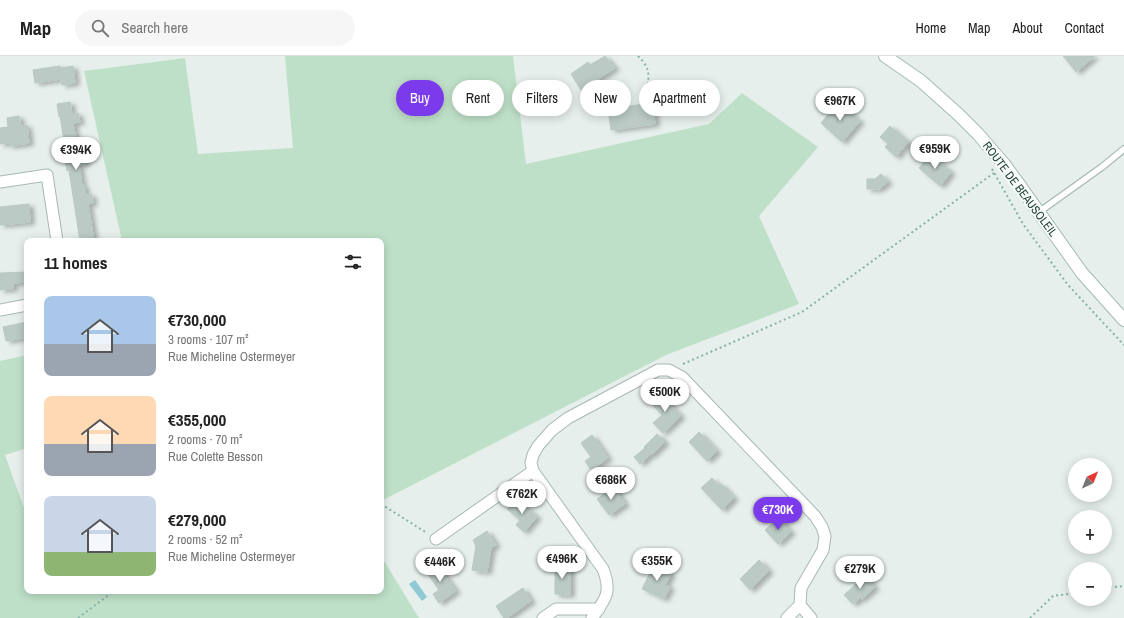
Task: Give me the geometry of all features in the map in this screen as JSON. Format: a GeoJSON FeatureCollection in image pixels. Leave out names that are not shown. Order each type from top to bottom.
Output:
{"type":"FeatureCollection","features":[{"type":"Feature","properties":{"kind":"main road","name":"ROUTE DE BEAUSOLEIL"},"geometry":{"type":"LineString","coordinates":[[885,56],[921,81],[978,134],[1004,164],[1082,274],[1124,320]]}},
{"type":"Feature","properties":{"kind":"street"},"geometry":{"type":"LineString","coordinates":[[0,182],[47,175],[57,238]]}},
{"type":"Feature","properties":{"kind":"street"},"geometry":{"type":"LineString","coordinates":[[0,310],[24,306]]}},
{"type":"Feature","properties":{"kind":"street"},"geometry":{"type":"LineString","coordinates":[[592,618],[602,605],[608,593],[607,580],[603,569],[533,471],[531,463],[533,455],[538,446],[552,430],[568,418],[658,370],[669,370],[682,377],[815,516],[822,527],[824,536],[822,550],[802,588],[800,605],[787,618]]}},
{"type":"Feature","properties":{"kind":"street"},"geometry":{"type":"LineString","coordinates":[[436,539],[533,471]]}},
{"type":"Feature","properties":{"kind":"street"},"geometry":{"type":"LineString","coordinates":[[800,605],[811,618]]}},
{"type":"Feature","properties":{"kind":"street"},"geometry":{"type":"LineString","coordinates":[[543,618],[556,609],[599,609]]}},
{"type":"Feature","properties":{"kind":"lane"},"geometry":{"type":"LineString","coordinates":[[1039,212],[1102,167],[1124,149]]}},
{"type":"Feature","properties":{"kind":"path"},"geometry":{"type":"LineString","coordinates":[[638,56],[644,62],[649,71],[649,80]]}},
{"type":"Feature","properties":{"kind":"path"},"geometry":{"type":"LineString","coordinates":[[990,167],[1024,224],[1068,285],[1124,345]]}},
{"type":"Feature","properties":{"kind":"path"},"geometry":{"type":"LineString","coordinates":[[669,370],[802,312],[994,172]]}},
{"type":"Feature","properties":{"kind":"path"},"geometry":{"type":"LineString","coordinates":[[384,506],[436,539]]}},
{"type":"Feature","properties":{"kind":"path"},"geometry":{"type":"LineString","coordinates":[[1112,587],[1124,586]]}},
{"type":"Feature","properties":{"kind":"path"},"geometry":{"type":"LineString","coordinates":[[78,618],[110,594]]}},
{"type":"Feature","properties":{"kind":"path"},"geometry":{"type":"LineString","coordinates":[[1030,618],[1053,596],[1068,594]]}},
{"type":"Feature","properties":{"kind":"green space"},"geometry":{"type":"Polygon","coordinates":[[[285,56],[513,56],[516,80],[512,80],[512,116],[520,116],[526,164],[709,124],[718,116],[720,116],[720,114],[742,93],[818,147],[759,216],[799,304],[666,355],[384,499],[384,238],[121,238],[84,71],[185,58],[198,154],[293,148],[285,56]]]}},
{"type":"Feature","properties":{"kind":"green space"},"geometry":{"type":"Polygon","coordinates":[[[24,356],[24,449],[5,455],[24,508],[24,594],[384,594],[384,561],[419,618],[0,618],[0,361],[24,356]]]}},
{"type":"Feature","properties":{"kind":"water"},"geometry":{"type":"Polygon","coordinates":[[[415,580],[427,597],[422,601],[409,584],[415,580]]]}},
{"type":"Feature","properties":{"kind":"building"},"geometry":{"type":"Polygon","coordinates":[[[605,56],[615,68],[596,80],[580,80],[580,88],[571,74],[588,62],[590,65],[605,56]]]}},
{"type":"Feature","properties":{"kind":"building"},"geometry":{"type":"Polygon","coordinates":[[[1063,56],[1095,56],[1076,72],[1063,56]]]}},
{"type":"Feature","properties":{"kind":"building"},"geometry":{"type":"Polygon","coordinates":[[[60,66],[61,68],[73,66],[75,83],[62,85],[61,79],[35,83],[33,70],[60,66]]]}},
{"type":"Feature","properties":{"kind":"building"},"geometry":{"type":"Polygon","coordinates":[[[70,102],[72,114],[78,113],[80,122],[73,123],[77,145],[80,144],[82,154],[84,154],[85,164],[79,165],[82,185],[84,185],[86,195],[91,194],[93,203],[88,204],[94,238],[80,238],[69,170],[67,171],[63,147],[65,147],[57,104],[70,102]]]}},
{"type":"Feature","properties":{"kind":"building"},"geometry":{"type":"Polygon","coordinates":[[[838,103],[860,121],[842,142],[821,123],[838,103]]]}},
{"type":"Feature","properties":{"kind":"building"},"geometry":{"type":"Polygon","coordinates":[[[639,105],[639,116],[654,116],[655,124],[611,130],[609,116],[631,116],[631,106],[639,105]]]}},
{"type":"Feature","properties":{"kind":"building"},"geometry":{"type":"Polygon","coordinates":[[[19,116],[21,126],[27,125],[29,143],[10,146],[9,143],[0,144],[0,128],[8,127],[7,118],[19,116]]]}},
{"type":"Feature","properties":{"kind":"building"},"geometry":{"type":"Polygon","coordinates":[[[890,126],[908,142],[896,157],[885,147],[888,144],[880,137],[890,126]]]}},
{"type":"Feature","properties":{"kind":"building"},"geometry":{"type":"Polygon","coordinates":[[[930,155],[951,172],[940,186],[919,168],[930,155]]]}},
{"type":"Feature","properties":{"kind":"building"},"geometry":{"type":"Polygon","coordinates":[[[881,174],[888,182],[879,189],[867,189],[867,179],[875,179],[881,174]]]}},
{"type":"Feature","properties":{"kind":"building"},"geometry":{"type":"Polygon","coordinates":[[[29,204],[30,222],[0,225],[0,207],[29,204]]]}},
{"type":"Feature","properties":{"kind":"building"},"geometry":{"type":"Polygon","coordinates":[[[24,272],[24,282],[13,283],[13,289],[0,290],[0,273],[24,272]]]}},
{"type":"Feature","properties":{"kind":"building"},"geometry":{"type":"Polygon","coordinates":[[[24,323],[24,338],[6,341],[3,327],[24,323]]]}},
{"type":"Feature","properties":{"kind":"building"},"geometry":{"type":"Polygon","coordinates":[[[659,393],[681,416],[663,433],[653,423],[662,415],[650,402],[659,393]]]}},
{"type":"Feature","properties":{"kind":"building"},"geometry":{"type":"Polygon","coordinates":[[[699,432],[717,451],[707,461],[689,442],[699,432]]]}},
{"type":"Feature","properties":{"kind":"building"},"geometry":{"type":"Polygon","coordinates":[[[657,434],[665,442],[640,464],[634,457],[645,448],[644,447],[657,434]]]}},
{"type":"Feature","properties":{"kind":"building"},"geometry":{"type":"Polygon","coordinates":[[[592,435],[608,458],[591,470],[585,461],[591,457],[581,443],[592,435]]]}},
{"type":"Feature","properties":{"kind":"building"},"geometry":{"type":"Polygon","coordinates":[[[712,478],[719,486],[721,484],[734,498],[722,510],[701,488],[712,478]]]}},
{"type":"Feature","properties":{"kind":"building"},"geometry":{"type":"Polygon","coordinates":[[[614,487],[625,504],[609,515],[597,499],[614,487]]]}},
{"type":"Feature","properties":{"kind":"building"},"geometry":{"type":"Polygon","coordinates":[[[516,499],[537,517],[524,532],[516,525],[520,520],[507,509],[516,499]]]}},
{"type":"Feature","properties":{"kind":"building"},"geometry":{"type":"Polygon","coordinates":[[[779,518],[791,532],[778,544],[765,530],[779,518]]]}},
{"type":"Feature","properties":{"kind":"building"},"geometry":{"type":"Polygon","coordinates":[[[487,531],[496,545],[491,548],[487,572],[472,570],[476,546],[473,540],[487,531]]]}},
{"type":"Feature","properties":{"kind":"building"},"geometry":{"type":"Polygon","coordinates":[[[759,560],[769,571],[750,590],[740,579],[759,560]]]}},
{"type":"Feature","properties":{"kind":"building"},"geometry":{"type":"Polygon","coordinates":[[[435,562],[456,591],[439,603],[433,594],[439,590],[425,570],[435,562]]]}},
{"type":"Feature","properties":{"kind":"building"},"geometry":{"type":"Polygon","coordinates":[[[654,565],[671,574],[665,585],[670,587],[664,599],[642,589],[654,565]]]}},
{"type":"Feature","properties":{"kind":"building"},"geometry":{"type":"Polygon","coordinates":[[[555,566],[570,567],[570,595],[555,594],[555,566]]]}},
{"type":"Feature","properties":{"kind":"building"},"geometry":{"type":"Polygon","coordinates":[[[865,576],[875,587],[862,599],[860,598],[853,604],[844,595],[865,576]]]}},
{"type":"Feature","properties":{"kind":"building"},"geometry":{"type":"Polygon","coordinates":[[[523,588],[531,601],[507,618],[504,618],[496,606],[523,588]]]}}]}
